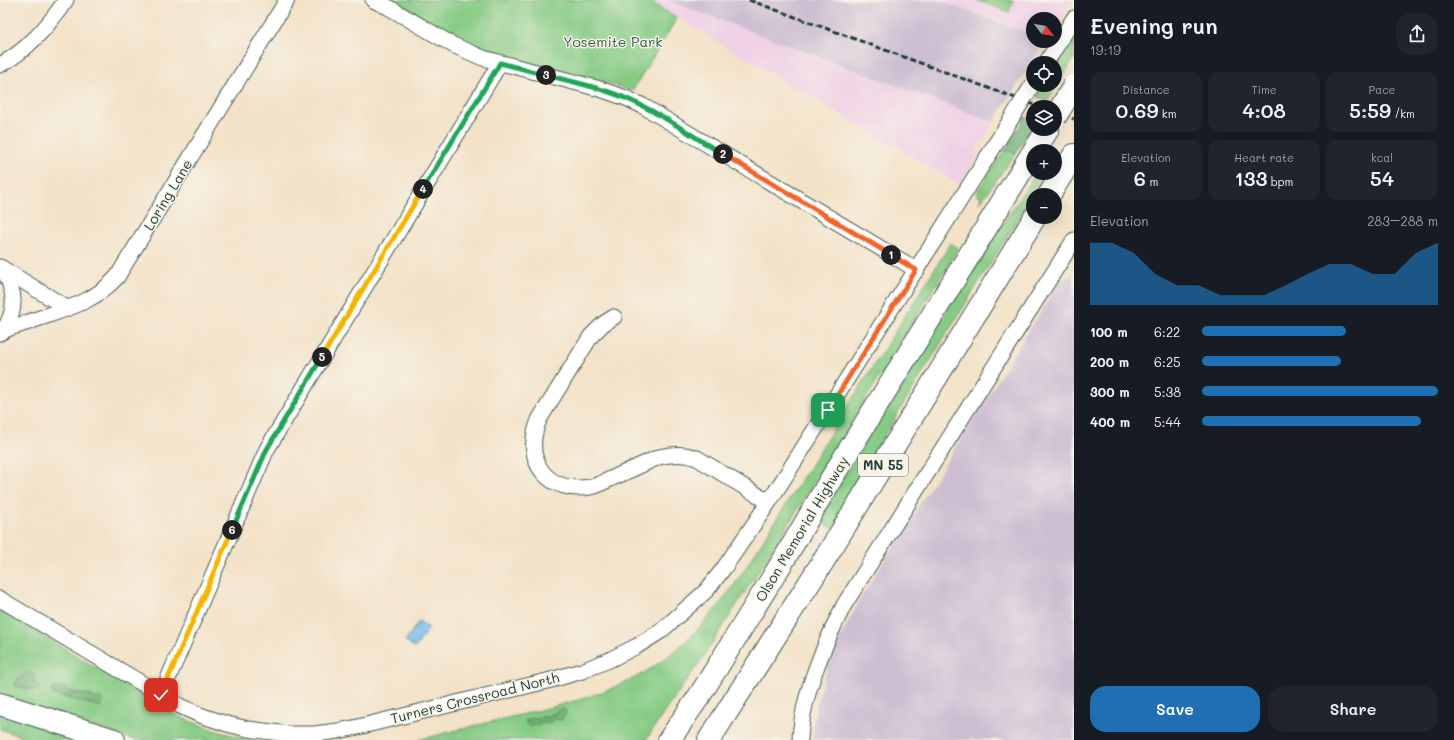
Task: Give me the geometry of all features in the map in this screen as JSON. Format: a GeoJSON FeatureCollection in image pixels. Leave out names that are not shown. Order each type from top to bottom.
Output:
{"type":"FeatureCollection","features":[{"type":"Feature","properties":{"kind":"highway"},"geometry":{"type":"LineString","coordinates":[[1062,106],[1074,86]]}},
{"type":"Feature","properties":{"kind":"highway"},"geometry":{"type":"LineString","coordinates":[[1053,188],[1074,155]]}},
{"type":"Feature","properties":{"kind":"highway","name":"Olson Memorial Highway"},"geometry":{"type":"LineString","coordinates":[[669,740],[700,694],[793,545],[831,479],[1026,164]]}},
{"type":"Feature","properties":{"kind":"highway","name":"MN 55"},"geometry":{"type":"LineString","coordinates":[[708,740],[824,560],[1032,224]]}},
{"type":"Feature","properties":{"kind":"highway"},"geometry":{"type":"LineString","coordinates":[[661,740],[700,694]]}},
{"type":"Feature","properties":{"kind":"highway"},"geometry":{"type":"LineString","coordinates":[[0,704],[114,740]]}},
{"type":"Feature","properties":{"kind":"highway"},"geometry":{"type":"LineString","coordinates":[[713,740],[728,711]]}},
{"type":"Feature","properties":{"kind":"street"},"geometry":{"type":"LineString","coordinates":[[0,66],[17,55],[38,37],[66,0]]}},
{"type":"Feature","properties":{"kind":"street","name":"Loring Lane"},"geometry":{"type":"LineString","coordinates":[[2,332],[79,304],[102,292],[110,285],[123,268],[287,0]]}},
{"type":"Feature","properties":{"kind":"street"},"geometry":{"type":"LineString","coordinates":[[373,0],[466,51],[483,58],[600,89],[643,106],[916,270]]}},
{"type":"Feature","properties":{"kind":"street"},"geometry":{"type":"LineString","coordinates":[[1050,56],[1074,18]]}},
{"type":"Feature","properties":{"kind":"street"},"geometry":{"type":"LineString","coordinates":[[161,695],[270,444],[500,63]]}},
{"type":"Feature","properties":{"kind":"street","name":"Turners Crossroad North"},"geometry":{"type":"LineString","coordinates":[[0,598],[161,695],[200,715],[227,724],[288,734],[314,734],[358,727],[582,671],[609,660],[637,646],[661,631],[707,590],[724,568],[769,502],[1028,92]]}},
{"type":"Feature","properties":{"kind":"street"},"geometry":{"type":"LineString","coordinates":[[800,740],[804,711],[813,677],[826,639],[844,605],[1072,247]]}},
{"type":"Feature","properties":{"kind":"street"},"geometry":{"type":"LineString","coordinates":[[1,268],[67,308]]}},
{"type":"Feature","properties":{"kind":"street"},"geometry":{"type":"LineString","coordinates":[[1,268],[11,287],[13,303],[8,323],[2,332]]}},
{"type":"Feature","properties":{"kind":"street"},"geometry":{"type":"LineString","coordinates":[[614,317],[603,324],[591,336],[538,422],[533,437],[532,449],[538,467],[544,474],[560,486],[568,488],[586,488],[596,486],[659,457],[670,454],[688,455],[697,458],[769,502]]}},
{"type":"Feature","properties":{"kind":"shaded area"},"geometry":{"type":"Polygon","coordinates":[[[647,0],[667,0],[994,122],[976,151],[980,153],[960,185],[647,0]]]}},
{"type":"Feature","properties":{"kind":"shaded area"},"geometry":{"type":"Polygon","coordinates":[[[667,0],[938,0],[1026,32],[1026,48],[1041,48],[1036,56],[1026,56],[1026,71],[994,122],[667,0]]]}},
{"type":"Feature","properties":{"kind":"shaded area"},"geometry":{"type":"Polygon","coordinates":[[[938,0],[1073,0],[1062,18],[1062,12],[1026,12],[1026,32],[938,0]]]}},
{"type":"Feature","properties":{"kind":"shaded area"},"geometry":{"type":"Polygon","coordinates":[[[1070,276],[1074,276],[1074,740],[812,740],[816,706],[830,657],[859,601],[1060,281],[1070,276]]]}},
{"type":"Feature","properties":{"kind":"green space","name":"Yosemite Park"},"geometry":{"type":"Polygon","coordinates":[[[394,0],[647,0],[677,18],[632,91],[608,83],[506,57],[464,42],[394,0]]]}},
{"type":"Feature","properties":{"kind":"green space"},"geometry":{"type":"Polygon","coordinates":[[[976,0],[1013,0],[1009,12],[976,0]]]}},
{"type":"Feature","properties":{"kind":"green space"},"geometry":{"type":"Polygon","coordinates":[[[1074,37],[1074,58],[1062,78],[1062,57],[1074,37]]]}},
{"type":"Feature","properties":{"kind":"green space"},"geometry":{"type":"Polygon","coordinates":[[[1040,92],[1053,92],[1048,100],[1043,100],[1037,97],[1040,92]]]}},
{"type":"Feature","properties":{"kind":"green space"},"geometry":{"type":"Polygon","coordinates":[[[1026,117],[1026,136],[1016,153],[1005,150],[1026,117]]]}},
{"type":"Feature","properties":{"kind":"green space"},"geometry":{"type":"Polygon","coordinates":[[[1005,150],[1016,153],[979,204],[981,197],[976,194],[1005,150]]]}},
{"type":"Feature","properties":{"kind":"green space"},"geometry":{"type":"Polygon","coordinates":[[[1031,180],[1042,180],[1037,188],[1026,188],[1031,180]]]}},
{"type":"Feature","properties":{"kind":"green space"},"geometry":{"type":"Polygon","coordinates":[[[1026,188],[1026,205],[853,486],[858,489],[833,529],[820,521],[841,481],[962,287],[1026,188]]]}},
{"type":"Feature","properties":{"kind":"green space"},"geometry":{"type":"Polygon","coordinates":[[[951,243],[958,249],[793,517],[702,659],[646,740],[418,740],[554,706],[614,688],[658,664],[700,628],[724,599],[745,569],[951,243]]]}},
{"type":"Feature","properties":{"kind":"green space"},"geometry":{"type":"Polygon","coordinates":[[[0,610],[177,716],[216,731],[251,740],[135,740],[0,697],[0,610]],[[56,688],[52,694],[102,706],[92,696],[56,688]]]}},
{"type":"Feature","properties":{"kind":"green space"},"geometry":{"type":"Polygon","coordinates":[[[28,673],[33,674],[39,685],[39,691],[15,686],[19,678],[28,673]]]}},
{"type":"Feature","properties":{"kind":"green space"},"geometry":{"type":"Polygon","coordinates":[[[56,687],[59,689],[64,687],[71,692],[95,698],[100,697],[102,707],[52,694],[52,689],[56,687]]]}},
{"type":"Feature","properties":{"kind":"green space"},"geometry":{"type":"Polygon","coordinates":[[[562,708],[566,711],[566,714],[561,720],[555,719],[547,723],[540,722],[538,725],[534,726],[533,724],[528,726],[525,721],[548,717],[550,714],[554,714],[562,708]]]}},
{"type":"Feature","properties":{"kind":"green space"},"geometry":{"type":"Polygon","coordinates":[[[0,711],[91,740],[31,740],[0,729],[0,711]]]}},
{"type":"Feature","properties":{"kind":"water"},"geometry":{"type":"Polygon","coordinates":[[[419,621],[429,628],[415,648],[405,641],[419,621]]]}},
{"type":"Feature","properties":{"kind":"railway"},"geometry":{"type":"LineString","coordinates":[[749,0],[1026,102]]}},
{"type":"Feature","properties":{"kind":"railway"},"geometry":{"type":"LineString","coordinates":[[1062,115],[1074,119]]}},
{"type":"Feature","properties":{"kind":"route"},"geometry":{"type":"LineString","coordinates":[[161,695],[260,465],[275,434],[500,63],[600,89],[643,106],[916,270],[828,410]]}}]}
